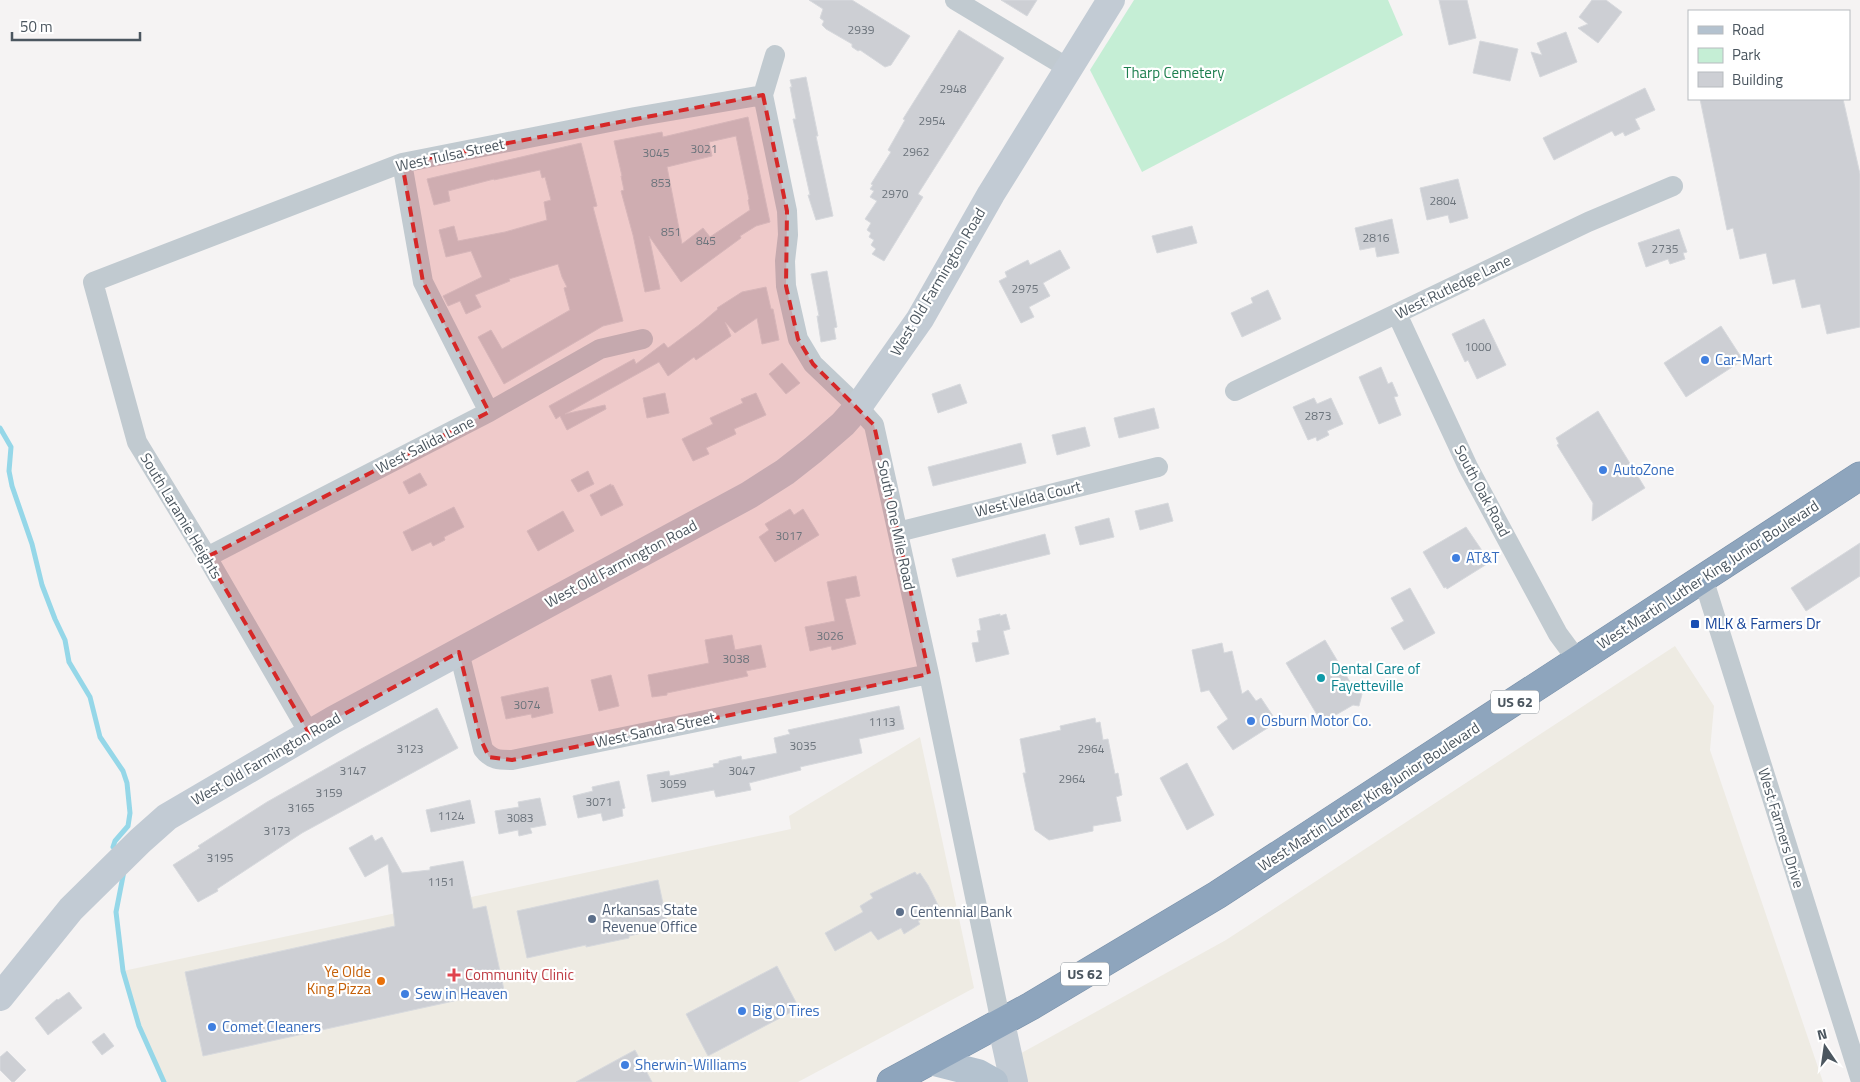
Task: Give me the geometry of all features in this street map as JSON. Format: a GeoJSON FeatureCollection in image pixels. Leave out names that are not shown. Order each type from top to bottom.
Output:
{"type":"FeatureCollection","features":[{"type":"Feature","properties":{"kind":"highway","name":"West Martin Luther King Junior Boulevard"},"geometry":{"type":"LineString","coordinates":[[891,1082],[1001,1023],[1168,926],[1242,880],[1860,476]]}},
{"type":"Feature","properties":{"kind":"main road"},"geometry":{"type":"LineString","coordinates":[[930,1061],[978,1073],[994,1082]]}},
{"type":"Feature","properties":{"kind":"street"},"geometry":{"type":"LineString","coordinates":[[955,0],[1068,68]]}},
{"type":"Feature","properties":{"kind":"street","name":"West Old Farmington Road"},"geometry":{"type":"LineString","coordinates":[[0,997],[71,909],[140,841],[167,818],[309,733],[749,495],[785,472],[814,450],[843,424],[858,407],[920,319],[991,194],[1111,0]]}},
{"type":"Feature","properties":{"kind":"street","name":"South One Mile Road"},"geometry":{"type":"LineString","coordinates":[[775,55],[763,95],[787,211],[786,286],[798,339],[813,364],[874,425],[929,674],[1001,1023]]}},
{"type":"Feature","properties":{"kind":"street","name":"West Tulsa Street"},"geometry":{"type":"LineString","coordinates":[[93,282],[402,163],[635,117],[763,95]]}},
{"type":"Feature","properties":{"kind":"street"},"geometry":{"type":"LineString","coordinates":[[402,163],[423,282],[489,412]]}},
{"type":"Feature","properties":{"kind":"street","name":"West Rutledge Lane"},"geometry":{"type":"LineString","coordinates":[[1235,391],[1588,222],[1673,186]]}},
{"type":"Feature","properties":{"kind":"street","name":"South Laramie Heights"},"geometry":{"type":"LineString","coordinates":[[93,282],[137,442],[207,557],[309,733]]}},
{"type":"Feature","properties":{"kind":"street","name":"South Oak Road"},"geometry":{"type":"LineString","coordinates":[[1397,314],[1468,467],[1558,634],[1578,661]]}},
{"type":"Feature","properties":{"kind":"street","name":"West Salida Lane"},"geometry":{"type":"LineString","coordinates":[[207,557],[489,412],[600,348],[643,340]]}},
{"type":"Feature","properties":{"kind":"street","name":"West Velda Court"},"geometry":{"type":"LineString","coordinates":[[898,532],[1158,466]]}},
{"type":"Feature","properties":{"kind":"street","name":"West Farmers Drive"},"geometry":{"type":"LineString","coordinates":[[1703,578],[1860,1078]]}},
{"type":"Feature","properties":{"kind":"street","name":"West Sandra Street"},"geometry":{"type":"LineString","coordinates":[[459,652],[483,749],[489,757],[499,760],[512,760],[929,674]]}},
{"type":"Feature","properties":{"kind":"street"},"geometry":{"type":"LineString","coordinates":[[1001,1023],[1014,1082]]}},
{"type":"Feature","properties":{"kind":"highlighted area"},"geometry":{"type":"Polygon","coordinates":[[[763,95],[787,211],[786,286],[798,339],[813,364],[874,425],[929,674],[512,760],[489,757],[480,738],[459,652],[309,733],[207,557],[489,412],[423,282],[402,163],[763,95]]]}},
{"type":"Feature","properties":{"kind":"shaded area"},"geometry":{"type":"Polygon","coordinates":[[[1675,646],[1714,706],[1710,750],[1823,1082],[969,1082],[1226,940],[1675,646]]]}},
{"type":"Feature","properties":{"kind":"shaded area"},"geometry":{"type":"Polygon","coordinates":[[[920,737],[974,988],[798,1082],[164,1082],[139,1026],[123,971],[791,829],[789,816],[920,737]]]}},
{"type":"Feature","properties":{"kind":"green space","name":"Tharp Cemetery"},"geometry":{"type":"Polygon","coordinates":[[[1134,0],[1388,0],[1403,35],[1142,172],[1090,70],[1134,0]]]}},
{"type":"Feature","properties":{"kind":"building"},"geometry":{"type":"Polygon","coordinates":[[[809,0],[852,0],[910,36],[891,65],[885,67],[826,29],[822,25],[824,21],[820,18],[823,9],[809,0]]]}},
{"type":"Feature","properties":{"kind":"building"},"geometry":{"type":"Polygon","coordinates":[[[1001,0],[1037,0],[1027,16],[1001,0]]]}},
{"type":"Feature","properties":{"kind":"building"},"geometry":{"type":"Polygon","coordinates":[[[1439,0],[1467,0],[1476,38],[1449,45],[1439,0]]]}},
{"type":"Feature","properties":{"kind":"building"},"geometry":{"type":"Polygon","coordinates":[[[1592,0],[1606,0],[1622,12],[1598,43],[1578,28],[1588,24],[1579,17],[1592,0]]]}},
{"type":"Feature","properties":{"kind":"building"},"geometry":{"type":"Polygon","coordinates":[[[959,30],[1004,58],[918,194],[923,197],[884,261],[872,254],[876,249],[871,245],[874,240],[869,237],[871,233],[867,230],[871,223],[865,219],[877,201],[870,197],[874,191],[870,189],[873,185],[871,184],[891,152],[888,150],[905,120],[903,119],[959,30]]]}},
{"type":"Feature","properties":{"kind":"building"},"geometry":{"type":"Polygon","coordinates":[[[1566,32],[1577,62],[1540,77],[1531,52],[1542,55],[1537,43],[1566,32]]]}},
{"type":"Feature","properties":{"kind":"building"},"geometry":{"type":"Polygon","coordinates":[[[1480,41],[1518,49],[1510,81],[1473,73],[1480,41]]]}},
{"type":"Feature","properties":{"kind":"building"},"geometry":{"type":"Polygon","coordinates":[[[806,77],[833,216],[816,220],[808,195],[810,195],[793,119],[796,119],[790,87],[792,87],[790,80],[806,77]]]}},
{"type":"Feature","properties":{"kind":"building"},"geometry":{"type":"Polygon","coordinates":[[[1645,88],[1655,110],[1635,119],[1640,129],[1625,136],[1623,132],[1615,136],[1612,131],[1554,160],[1543,138],[1645,88]]]}},
{"type":"Feature","properties":{"kind":"building"},"geometry":{"type":"Polygon","coordinates":[[[1700,100],[1843,100],[1860,174],[1860,327],[1827,334],[1820,304],[1802,308],[1795,279],[1773,284],[1766,253],[1740,259],[1733,228],[1727,230],[1700,100]]]}},
{"type":"Feature","properties":{"kind":"building"},"geometry":{"type":"Polygon","coordinates":[[[748,117],[770,222],[756,226],[740,236],[741,238],[681,282],[649,236],[660,289],[645,292],[633,235],[621,191],[624,190],[614,141],[662,132],[663,137],[748,117]],[[736,136],[709,142],[712,156],[667,167],[682,244],[703,228],[710,237],[750,210],[736,136]]]}},
{"type":"Feature","properties":{"kind":"building"},"geometry":{"type":"Polygon","coordinates":[[[581,143],[597,206],[593,207],[623,321],[603,326],[504,384],[478,337],[491,330],[502,349],[570,310],[564,288],[567,287],[558,264],[509,279],[510,281],[475,295],[481,307],[466,314],[460,301],[448,306],[443,296],[482,277],[471,251],[446,257],[439,230],[454,226],[458,241],[505,232],[547,220],[544,202],[551,200],[545,177],[542,178],[540,170],[494,179],[448,191],[450,201],[434,205],[427,179],[581,143]]]}},
{"type":"Feature","properties":{"kind":"building"},"geometry":{"type":"Polygon","coordinates":[[[1458,179],[1468,218],[1450,223],[1448,215],[1427,220],[1420,188],[1458,179]]]}},
{"type":"Feature","properties":{"kind":"building"},"geometry":{"type":"Polygon","coordinates":[[[1392,219],[1399,253],[1377,257],[1375,247],[1360,250],[1355,228],[1392,219]]]}},
{"type":"Feature","properties":{"kind":"building"},"geometry":{"type":"Polygon","coordinates":[[[1192,226],[1197,243],[1157,253],[1152,236],[1192,226]]]}},
{"type":"Feature","properties":{"kind":"building"},"geometry":{"type":"Polygon","coordinates":[[[1679,229],[1687,252],[1683,253],[1685,259],[1670,264],[1668,259],[1646,267],[1638,243],[1679,229]]]}},
{"type":"Feature","properties":{"kind":"building"},"geometry":{"type":"Polygon","coordinates":[[[1060,250],[1070,268],[1043,283],[1050,296],[1029,307],[1034,317],[1021,323],[999,281],[1007,277],[1005,272],[1028,260],[1030,265],[1060,250]]]}},
{"type":"Feature","properties":{"kind":"building"},"geometry":{"type":"Polygon","coordinates":[[[827,271],[837,327],[834,328],[836,339],[821,342],[817,316],[819,316],[811,274],[827,271]]]}},
{"type":"Feature","properties":{"kind":"building"},"geometry":{"type":"Polygon","coordinates":[[[766,287],[771,309],[773,309],[779,340],[762,344],[757,318],[735,333],[725,322],[731,336],[696,360],[694,357],[668,376],[659,362],[565,414],[605,405],[606,409],[567,430],[560,416],[556,419],[549,406],[634,359],[636,364],[664,343],[668,348],[699,325],[717,308],[742,292],[766,287]]]}},
{"type":"Feature","properties":{"kind":"building"},"geometry":{"type":"Polygon","coordinates":[[[1268,290],[1281,319],[1242,337],[1231,313],[1253,303],[1251,298],[1268,290]]]}},
{"type":"Feature","properties":{"kind":"building"},"geometry":{"type":"Polygon","coordinates":[[[1484,319],[1506,365],[1477,379],[1468,360],[1465,362],[1452,334],[1484,319]]]}},
{"type":"Feature","properties":{"kind":"building","name":"Car-Mart"},"geometry":{"type":"Polygon","coordinates":[[[1721,326],[1743,360],[1686,397],[1664,363],[1721,326]]]}},
{"type":"Feature","properties":{"kind":"building"},"geometry":{"type":"Polygon","coordinates":[[[782,363],[800,383],[786,394],[769,374],[782,363]]]}},
{"type":"Feature","properties":{"kind":"building"},"geometry":{"type":"Polygon","coordinates":[[[1381,367],[1388,384],[1392,382],[1398,396],[1394,397],[1401,415],[1379,424],[1359,377],[1381,367]]]}},
{"type":"Feature","properties":{"kind":"building"},"geometry":{"type":"Polygon","coordinates":[[[960,384],[967,403],[938,413],[932,394],[960,384]]]}},
{"type":"Feature","properties":{"kind":"building"},"geometry":{"type":"Polygon","coordinates":[[[665,393],[669,413],[647,418],[643,398],[665,393]]]}},
{"type":"Feature","properties":{"kind":"building"},"geometry":{"type":"Polygon","coordinates":[[[756,393],[766,415],[734,429],[736,434],[706,448],[709,454],[693,461],[682,439],[713,424],[710,418],[743,403],[741,399],[756,393]]]}},
{"type":"Feature","properties":{"kind":"building"},"geometry":{"type":"Polygon","coordinates":[[[1314,398],[1317,404],[1331,398],[1343,424],[1327,431],[1329,435],[1317,441],[1316,437],[1308,440],[1293,407],[1314,398]]]}},
{"type":"Feature","properties":{"kind":"building"},"geometry":{"type":"Polygon","coordinates":[[[1154,408],[1159,428],[1119,438],[1114,418],[1154,408]]]}},
{"type":"Feature","properties":{"kind":"building","name":"AutoZone"},"geometry":{"type":"Polygon","coordinates":[[[1598,411],[1645,488],[1592,521],[1593,503],[1557,445],[1559,444],[1556,438],[1598,411]]]}},
{"type":"Feature","properties":{"kind":"building"},"geometry":{"type":"Polygon","coordinates":[[[1085,427],[1090,446],[1057,455],[1052,435],[1085,427]]]}},
{"type":"Feature","properties":{"kind":"building"},"geometry":{"type":"Polygon","coordinates":[[[1021,443],[1026,463],[933,486],[928,467],[1021,443]]]}},
{"type":"Feature","properties":{"kind":"building"},"geometry":{"type":"Polygon","coordinates":[[[588,471],[594,484],[578,492],[571,480],[588,471]]]}},
{"type":"Feature","properties":{"kind":"building"},"geometry":{"type":"Polygon","coordinates":[[[420,473],[427,485],[409,494],[403,482],[420,473]]]}},
{"type":"Feature","properties":{"kind":"building"},"geometry":{"type":"Polygon","coordinates":[[[611,484],[623,505],[601,516],[590,495],[611,484]]]}},
{"type":"Feature","properties":{"kind":"building"},"geometry":{"type":"Polygon","coordinates":[[[1168,503],[1173,521],[1140,530],[1135,511],[1168,503]]]}},
{"type":"Feature","properties":{"kind":"building"},"geometry":{"type":"Polygon","coordinates":[[[454,507],[464,527],[444,537],[445,540],[433,546],[431,542],[412,551],[403,532],[454,507]]]}},
{"type":"Feature","properties":{"kind":"building"},"geometry":{"type":"Polygon","coordinates":[[[790,509],[794,515],[803,509],[819,535],[775,562],[759,537],[769,530],[765,524],[790,509]]]}},
{"type":"Feature","properties":{"kind":"building"},"geometry":{"type":"Polygon","coordinates":[[[563,511],[574,531],[538,551],[527,531],[563,511]]]}},
{"type":"Feature","properties":{"kind":"building"},"geometry":{"type":"Polygon","coordinates":[[[1109,518],[1114,537],[1080,545],[1075,527],[1109,518]]]}},
{"type":"Feature","properties":{"kind":"building","name":"AT&T"},"geometry":{"type":"Polygon","coordinates":[[[1466,527],[1483,552],[1481,553],[1487,564],[1447,589],[1446,587],[1444,588],[1423,552],[1466,527]]]}},
{"type":"Feature","properties":{"kind":"building"},"geometry":{"type":"Polygon","coordinates":[[[1045,534],[1050,554],[957,577],[952,559],[1045,534]]]}},
{"type":"Feature","properties":{"kind":"building"},"geometry":{"type":"Polygon","coordinates":[[[1860,543],[1860,576],[1806,611],[1791,588],[1860,543]]]}},
{"type":"Feature","properties":{"kind":"building"},"geometry":{"type":"Polygon","coordinates":[[[856,576],[860,596],[845,599],[856,644],[832,650],[831,646],[810,651],[805,627],[835,621],[827,582],[856,576]]]}},
{"type":"Feature","properties":{"kind":"building"},"geometry":{"type":"Polygon","coordinates":[[[1410,588],[1435,633],[1404,650],[1391,628],[1404,621],[1391,598],[1410,588]]]}},
{"type":"Feature","properties":{"kind":"building"},"geometry":{"type":"Polygon","coordinates":[[[1000,614],[1000,616],[1006,614],[1010,629],[1003,631],[1009,654],[976,662],[972,643],[979,642],[977,631],[981,630],[979,619],[1000,614]]]}},
{"type":"Feature","properties":{"kind":"building"},"geometry":{"type":"Polygon","coordinates":[[[732,635],[735,650],[761,645],[766,667],[746,671],[748,676],[652,697],[648,675],[709,663],[705,640],[732,635]]]}},
{"type":"Feature","properties":{"kind":"building","name":"Dental Care of Fayetteville"},"geometry":{"type":"Polygon","coordinates":[[[1325,640],[1356,692],[1362,694],[1359,706],[1353,705],[1322,723],[1286,663],[1325,640]]]}},
{"type":"Feature","properties":{"kind":"building"},"geometry":{"type":"Polygon","coordinates":[[[1222,643],[1224,653],[1232,651],[1242,694],[1248,690],[1256,701],[1261,698],[1277,722],[1233,750],[1217,727],[1228,719],[1209,690],[1201,692],[1192,650],[1222,643]]]}},
{"type":"Feature","properties":{"kind":"building"},"geometry":{"type":"Polygon","coordinates":[[[611,675],[619,706],[599,711],[591,680],[611,675]]]}},
{"type":"Feature","properties":{"kind":"building"},"geometry":{"type":"Polygon","coordinates":[[[548,687],[553,713],[532,718],[531,714],[506,719],[501,697],[548,687]]]}},
{"type":"Feature","properties":{"kind":"building"},"geometry":{"type":"Polygon","coordinates":[[[899,706],[904,729],[859,739],[862,753],[800,767],[801,770],[749,783],[751,790],[716,797],[714,790],[652,802],[647,775],[669,771],[670,776],[714,767],[713,764],[719,763],[719,761],[741,756],[742,760],[777,753],[774,738],[790,734],[788,730],[899,706]]]}},
{"type":"Feature","properties":{"kind":"building"},"geometry":{"type":"Polygon","coordinates":[[[437,708],[458,748],[302,833],[217,889],[218,891],[198,902],[173,865],[200,848],[198,846],[267,802],[437,708]]]}},
{"type":"Feature","properties":{"kind":"building"},"geometry":{"type":"Polygon","coordinates":[[[1095,718],[1096,723],[1100,722],[1103,740],[1108,739],[1115,774],[1118,773],[1122,795],[1116,797],[1121,821],[1093,826],[1093,831],[1049,840],[1035,830],[1023,773],[1026,773],[1020,739],[1061,730],[1060,726],[1095,718]]]}},
{"type":"Feature","properties":{"kind":"building"},"geometry":{"type":"Polygon","coordinates":[[[1187,763],[1214,815],[1187,830],[1160,778],[1187,763]]]}},
{"type":"Feature","properties":{"kind":"building"},"geometry":{"type":"Polygon","coordinates":[[[619,781],[625,808],[622,809],[623,816],[603,821],[601,813],[578,818],[573,796],[593,791],[592,787],[619,781]]]}},
{"type":"Feature","properties":{"kind":"building"},"geometry":{"type":"Polygon","coordinates":[[[540,798],[546,825],[530,828],[532,833],[519,836],[518,830],[499,834],[495,811],[519,807],[518,802],[540,798]]]}},
{"type":"Feature","properties":{"kind":"building"},"geometry":{"type":"Polygon","coordinates":[[[470,800],[475,823],[431,832],[426,810],[470,800]]]}},
{"type":"Feature","properties":{"kind":"building"},"geometry":{"type":"Polygon","coordinates":[[[372,835],[375,841],[382,837],[402,873],[430,870],[430,867],[463,861],[473,909],[486,906],[504,990],[203,1056],[185,972],[395,926],[388,864],[365,877],[349,848],[372,835]]]}},
{"type":"Feature","properties":{"kind":"building","name":"Centennial Bank"},"geometry":{"type":"Polygon","coordinates":[[[915,872],[917,875],[920,873],[928,885],[939,907],[937,911],[918,921],[920,924],[904,934],[901,928],[878,940],[871,931],[835,951],[825,933],[863,912],[860,906],[873,898],[870,894],[915,872]]]}},
{"type":"Feature","properties":{"kind":"building","name":"Arkansas State Revenue Office"},"geometry":{"type":"Polygon","coordinates":[[[658,880],[668,927],[629,936],[629,938],[527,958],[517,911],[658,880]]]}},
{"type":"Feature","properties":{"kind":"building","name":"Big O Tires"},"geometry":{"type":"Polygon","coordinates":[[[777,966],[799,1008],[708,1056],[686,1014],[777,966]]]}},
{"type":"Feature","properties":{"kind":"building"},"geometry":{"type":"Polygon","coordinates":[[[69,992],[82,1008],[48,1035],[35,1018],[57,999],[69,992]]]}},
{"type":"Feature","properties":{"kind":"building"},"geometry":{"type":"Polygon","coordinates":[[[104,1033],[114,1046],[102,1055],[92,1042],[104,1033]]]}},
{"type":"Feature","properties":{"kind":"building","name":"Sherwin-Williams"},"geometry":{"type":"Polygon","coordinates":[[[635,1050],[652,1082],[576,1082],[635,1050]]]}},
{"type":"Feature","properties":{"kind":"building"},"geometry":{"type":"Polygon","coordinates":[[[7,1051],[26,1070],[14,1082],[0,1070],[0,1057],[7,1051]]]}},
{"type":"Feature","properties":{"kind":"waterway"},"geometry":{"type":"LineString","coordinates":[[0,428],[11,447],[9,471],[12,486],[32,544],[42,585],[65,640],[69,662],[90,697],[100,737],[123,771],[127,783],[130,813],[128,826],[115,841],[113,847]]}},
{"type":"Feature","properties":{"kind":"waterway"},"geometry":{"type":"LineString","coordinates":[[124,871],[116,912],[123,971],[139,1026],[164,1082]]}},
{"type":"Feature","properties":{"kind":"place","name":"Car-Mart"},"geometry":{"type":"Point","coordinates":[1705,360]}},
{"type":"Feature","properties":{"kind":"place","name":"AutoZone"},"geometry":{"type":"Point","coordinates":[1603,470]}},
{"type":"Feature","properties":{"kind":"place","name":"AT&T"},"geometry":{"type":"Point","coordinates":[1456,558]}},
{"type":"Feature","properties":{"kind":"place","name":"MLK & Farmers Dr"},"geometry":{"type":"Point","coordinates":[1695,624]}},
{"type":"Feature","properties":{"kind":"place","name":"Dental Care of Fayetteville"},"geometry":{"type":"Point","coordinates":[1321,678]}},
{"type":"Feature","properties":{"kind":"place","name":"Osburn Motor Co."},"geometry":{"type":"Point","coordinates":[1251,721]}},
{"type":"Feature","properties":{"kind":"place","name":"Centennial Bank"},"geometry":{"type":"Point","coordinates":[900,912]}},
{"type":"Feature","properties":{"kind":"place","name":"Arkansas State Revenue Office"},"geometry":{"type":"Point","coordinates":[592,919]}},
{"type":"Feature","properties":{"kind":"place","name":"Community Clinic"},"geometry":{"type":"Point","coordinates":[454,975]}},
{"type":"Feature","properties":{"kind":"place","name":"Ye Olde King Pizza"},"geometry":{"type":"Point","coordinates":[381,981]}},
{"type":"Feature","properties":{"kind":"place","name":"Sew in Heaven"},"geometry":{"type":"Point","coordinates":[405,994]}},
{"type":"Feature","properties":{"kind":"place","name":"Big O Tires"},"geometry":{"type":"Point","coordinates":[742,1011]}},
{"type":"Feature","properties":{"kind":"place","name":"Comet Cleaners"},"geometry":{"type":"Point","coordinates":[212,1027]}},
{"type":"Feature","properties":{"kind":"place","name":"Sherwin-Williams"},"geometry":{"type":"Point","coordinates":[625,1065]}}]}
